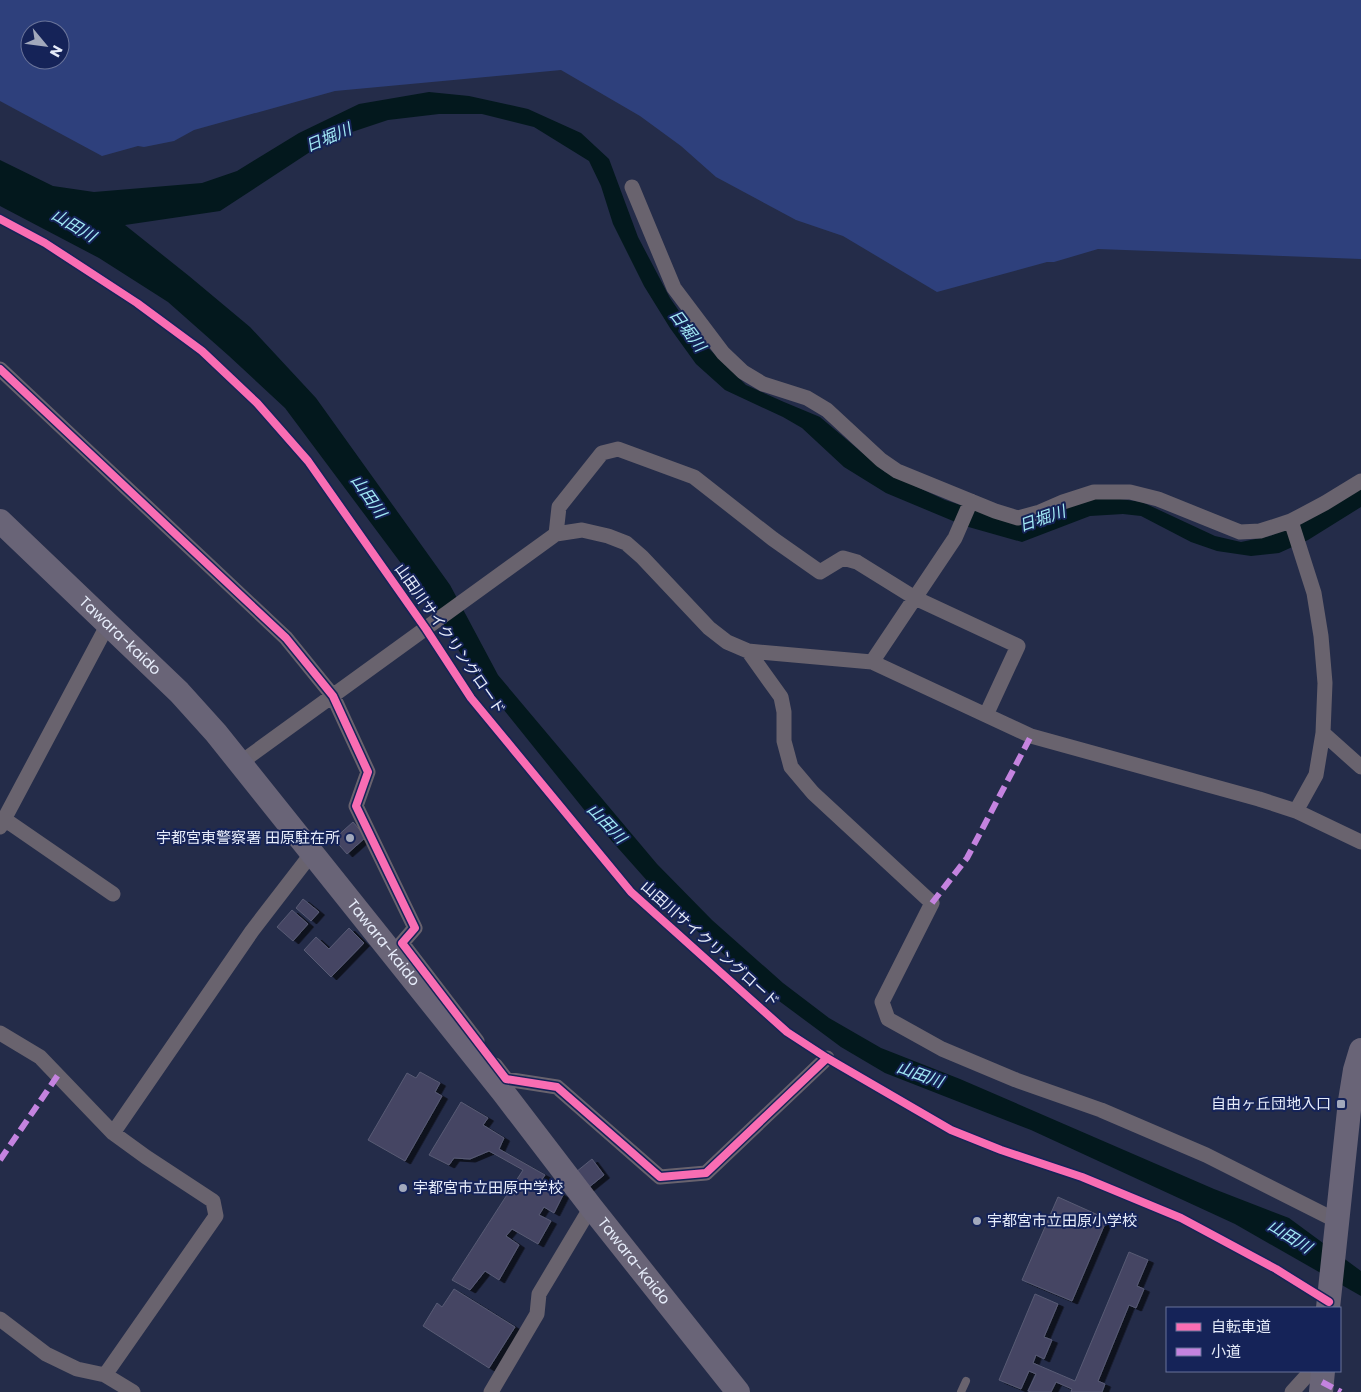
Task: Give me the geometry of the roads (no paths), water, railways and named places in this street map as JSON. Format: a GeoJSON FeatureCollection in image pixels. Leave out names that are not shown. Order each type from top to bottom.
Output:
{"type":"FeatureCollection","features":[{"type":"Feature","properties":{"kind":"main road","name":"Tawara-kaido"},"geometry":{"type":"LineString","coordinates":[[0,521],[179,692],[240,763],[503,1092],[591,1208],[738,1392]]}},
{"type":"Feature","properties":{"kind":"main road"},"geometry":{"type":"LineString","coordinates":[[1329,1298],[1350,1101],[1355,1070],[1361,1050]]}},
{"type":"Feature","properties":{"kind":"main road"},"geometry":{"type":"LineString","coordinates":[[1321,1392],[1323,1372]]}},
{"type":"Feature","properties":{"kind":"street"},"geometry":{"type":"LineString","coordinates":[[632,187],[674,288],[723,353],[743,372],[763,384],[807,398],[827,410],[881,460],[897,471],[995,511],[1018,518],[1094,492],[1130,492],[1158,499],[1240,532],[1260,531],[1291,521],[1361,482]]}},
{"type":"Feature","properties":{"kind":"street"},"geometry":{"type":"LineString","coordinates":[[0,369],[286,638],[333,696],[368,772],[356,806],[415,928],[402,943],[506,1079],[557,1087],[660,1177],[706,1173],[827,1058]]}},
{"type":"Feature","properties":{"kind":"street"},"geometry":{"type":"LineString","coordinates":[[556,534],[559,506],[602,453],[618,449],[694,477],[773,539],[820,572],[843,558],[857,562],[915,598],[1018,646],[986,715]]}},
{"type":"Feature","properties":{"kind":"street"},"geometry":{"type":"LineString","coordinates":[[872,662],[955,538],[971,501]]}},
{"type":"Feature","properties":{"kind":"street"},"geometry":{"type":"LineString","coordinates":[[1291,521],[1314,593],[1321,636],[1324,683],[1323,733],[1316,775],[1296,811]]}},
{"type":"Feature","properties":{"kind":"street"},"geometry":{"type":"LineString","coordinates":[[240,763],[556,534],[582,530],[608,536],[626,543],[642,556],[709,628],[726,642],[748,652],[872,662],[1031,736],[1259,799],[1296,811],[1361,842]]}},
{"type":"Feature","properties":{"kind":"street"},"geometry":{"type":"LineString","coordinates":[[108,624],[2,823],[113,894]]}},
{"type":"Feature","properties":{"kind":"street"},"geometry":{"type":"LineString","coordinates":[[748,652],[781,697],[784,712],[784,741],[790,768],[813,793],[932,903],[882,1002],[888,1019],[942,1049],[1016,1080],[1101,1110],[1206,1155],[1336,1226]]}},
{"type":"Feature","properties":{"kind":"street"},"geometry":{"type":"LineString","coordinates":[[1323,733],[1361,767]]}},
{"type":"Feature","properties":{"kind":"street"},"geometry":{"type":"LineString","coordinates":[[113,1133],[252,931],[312,853]]}},
{"type":"Feature","properties":{"kind":"street"},"geometry":{"type":"LineString","coordinates":[[0,1033],[40,1057],[113,1133],[213,1201],[216,1216],[105,1375]]}},
{"type":"Feature","properties":{"kind":"street"},"geometry":{"type":"LineString","coordinates":[[491,1392],[537,1314],[539,1294],[591,1208]]}},
{"type":"Feature","properties":{"kind":"street"},"geometry":{"type":"LineString","coordinates":[[0,1319],[46,1354],[77,1369],[105,1375],[133,1392]]}},
{"type":"Feature","properties":{"kind":"street"},"geometry":{"type":"LineString","coordinates":[[1292,1392],[1310,1372]]}},
{"type":"Feature","properties":{"kind":"lane"},"geometry":{"type":"LineString","coordinates":[[961,1392],[966,1382]]}},
{"type":"Feature","properties":{"kind":"water"},"geometry":{"type":"Polygon","coordinates":[[[429,92],[469,96],[528,109],[581,133],[609,159],[638,237],[670,298],[697,337],[746,385],[820,417],[885,472],[945,500],[997,517],[1075,500],[1105,497],[1142,502],[1215,536],[1241,542],[1270,536],[1318,514],[1361,488],[1361,507],[1308,540],[1279,553],[1251,556],[1217,551],[1191,542],[1141,516],[1123,514],[1090,516],[1022,542],[965,526],[886,493],[844,467],[802,428],[725,390],[696,364],[670,328],[644,286],[613,224],[601,186],[589,161],[534,127],[482,114],[439,114],[388,120],[343,135],[316,148],[220,211],[125,225],[250,327],[316,398],[450,585],[498,675],[657,864],[712,920],[783,983],[829,1018],[881,1048],[960,1079],[1214,1189],[1289,1218],[1361,1271],[1361,1296],[1235,1224],[1031,1130],[885,1073],[841,1047],[771,995],[674,911],[586,812],[471,669],[406,570],[285,408],[168,302],[99,258],[0,206],[0,160],[53,186],[94,192],[202,183],[237,171],[299,133],[359,104],[429,92]]]}},
{"type":"Feature","properties":{"kind":"place","name":"宇都宮東警察署 田原駐在所"},"geometry":{"type":"Point","coordinates":[350,838]}},
{"type":"Feature","properties":{"kind":"place","name":"自由ヶ丘団地入口"},"geometry":{"type":"Point","coordinates":[1341,1104]}},
{"type":"Feature","properties":{"kind":"place","name":"宇都宮市立田原中学校"},"geometry":{"type":"Point","coordinates":[403,1188]}},
{"type":"Feature","properties":{"kind":"place","name":"宇都宮市立田原小学校"},"geometry":{"type":"Point","coordinates":[977,1221]}},
{"type":"Feature","properties":{"kind":"water label","name":"日堀川"},"geometry":{"type":"Point","coordinates":[328,137]}},
{"type":"Feature","properties":{"kind":"water label","name":"山田川"},"geometry":{"type":"Point","coordinates":[74,225]}},
{"type":"Feature","properties":{"kind":"water label","name":"日堀川"},"geometry":{"type":"Point","coordinates":[688,330]}},
{"type":"Feature","properties":{"kind":"water label","name":"山田川"},"geometry":{"type":"Point","coordinates":[369,496]}},
{"type":"Feature","properties":{"kind":"water label","name":"日堀川"},"geometry":{"type":"Point","coordinates":[1042,518]}},
{"type":"Feature","properties":{"kind":"water label","name":"山田川"},"geometry":{"type":"Point","coordinates":[607,823]}},
{"type":"Feature","properties":{"kind":"water label","name":"山田川"},"geometry":{"type":"Point","coordinates":[920,1074]}},
{"type":"Feature","properties":{"kind":"water label","name":"山田川"},"geometry":{"type":"Point","coordinates":[1290,1236]}}]}
